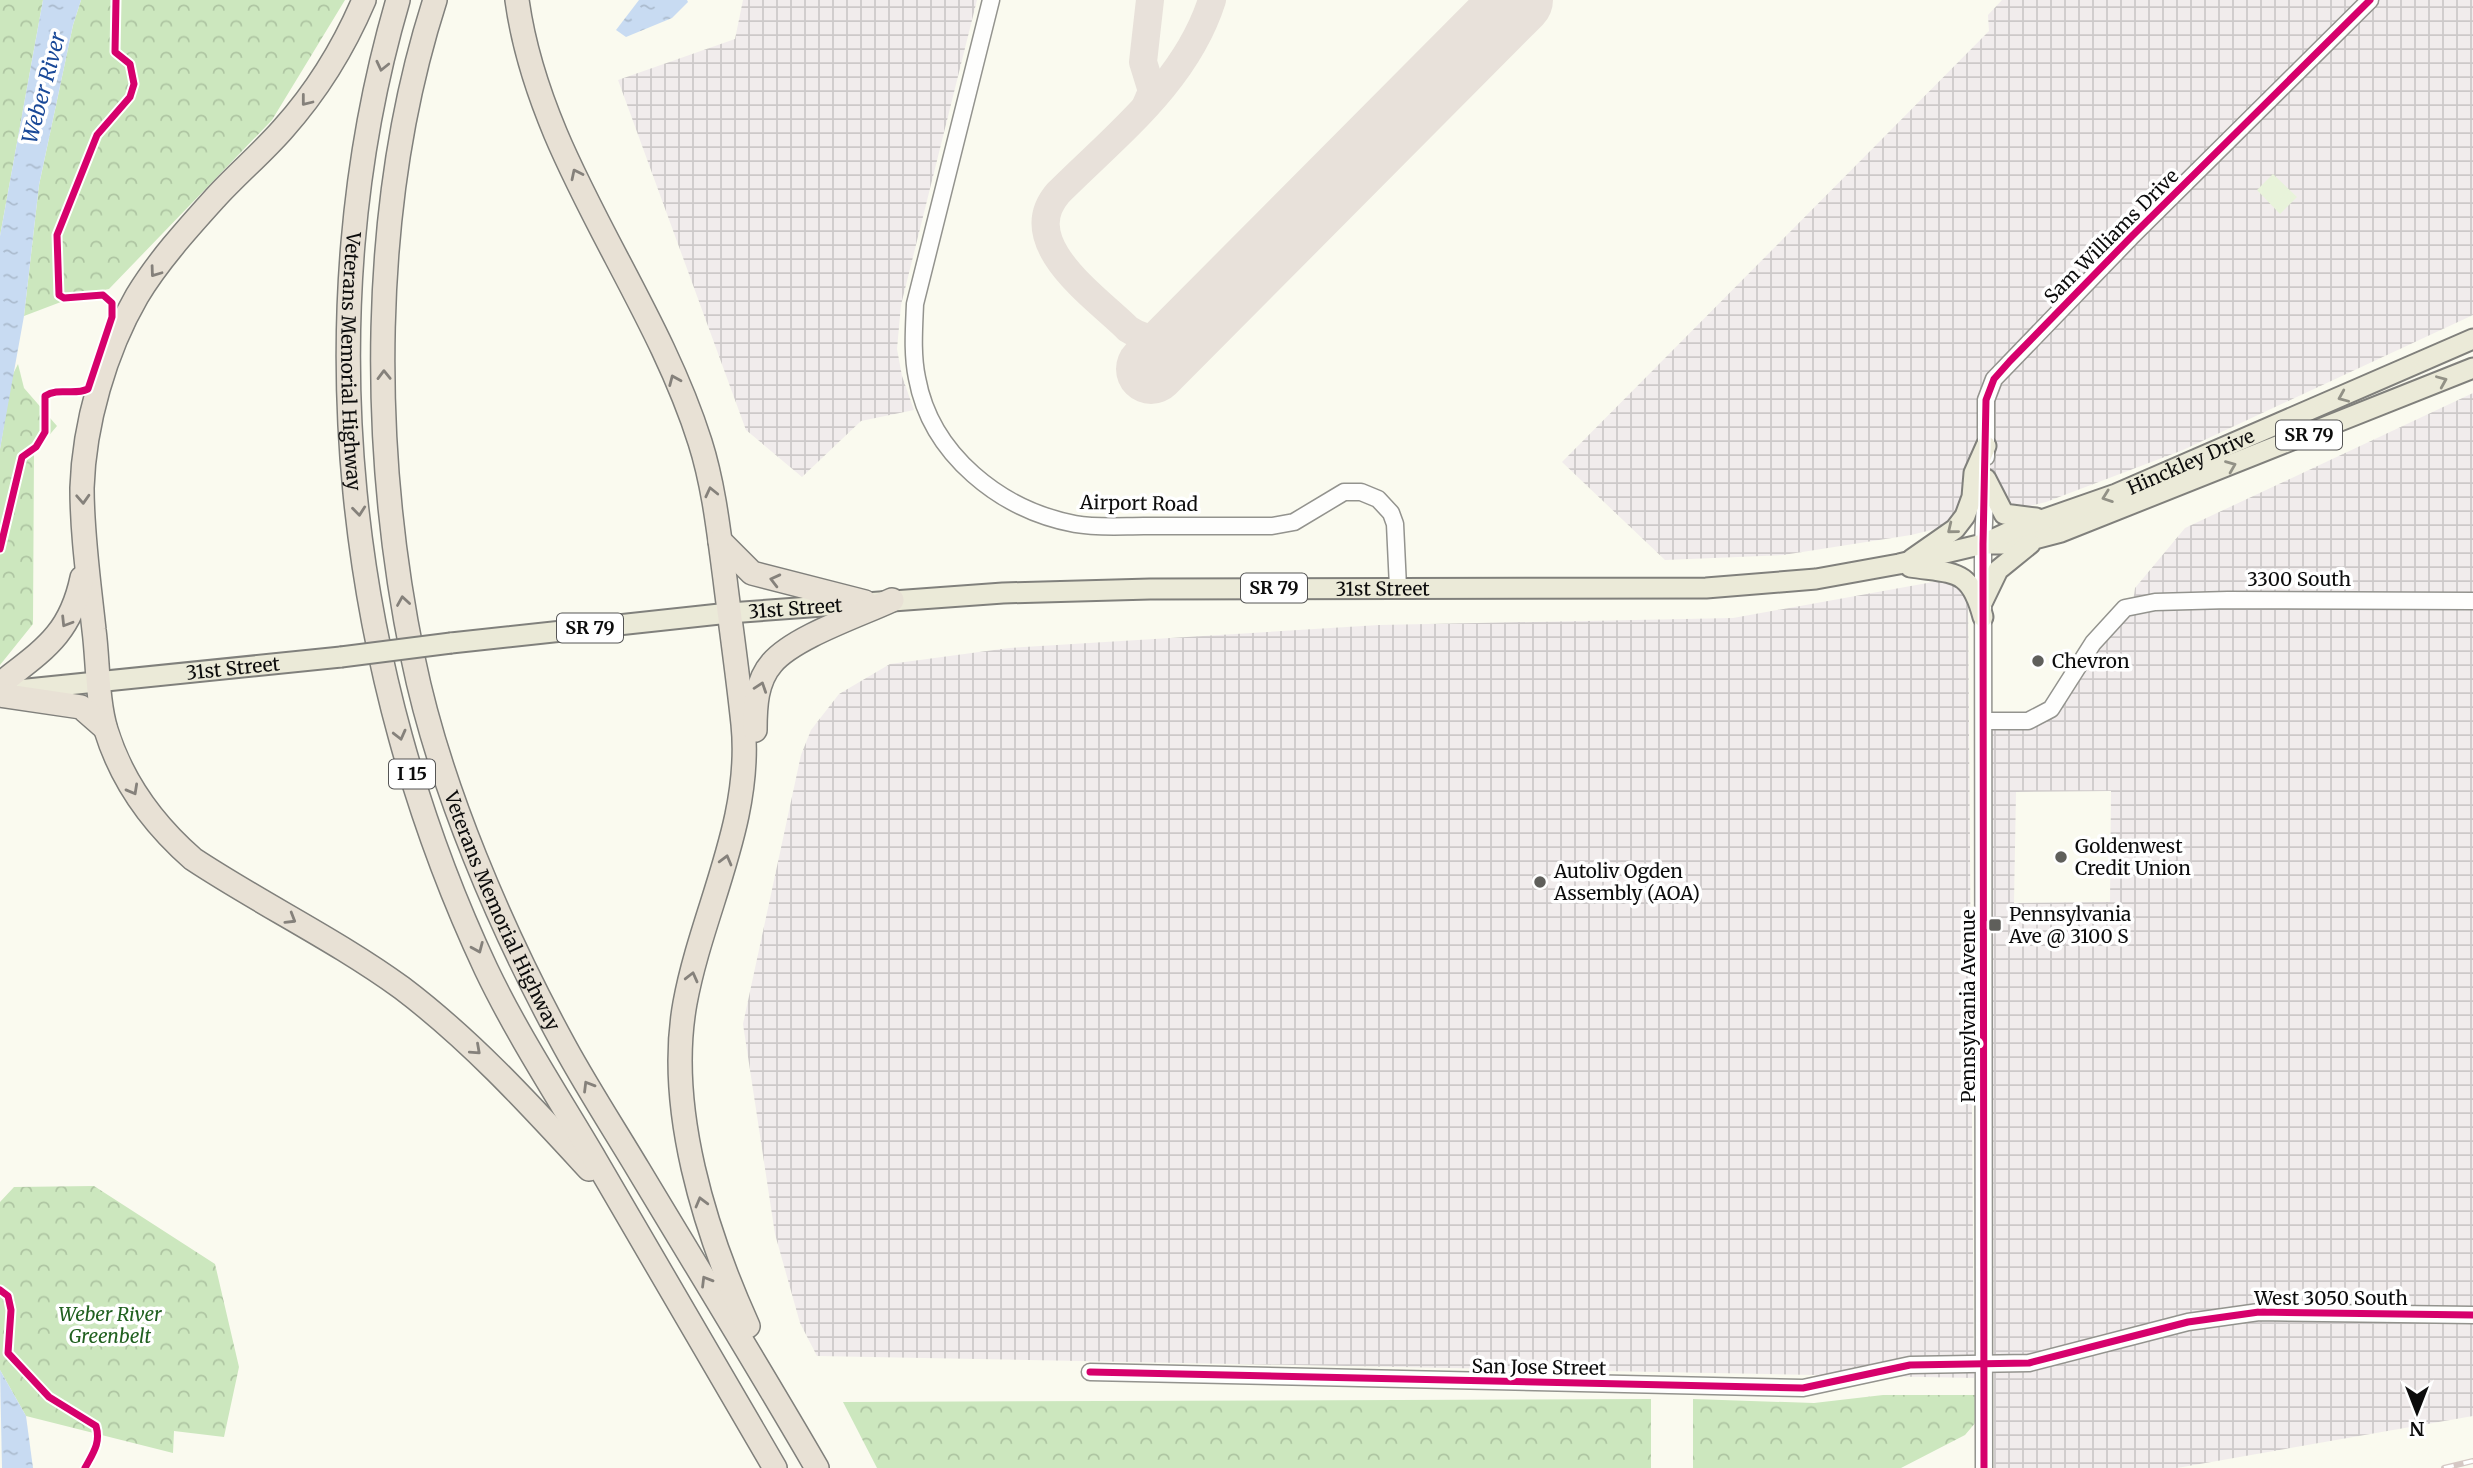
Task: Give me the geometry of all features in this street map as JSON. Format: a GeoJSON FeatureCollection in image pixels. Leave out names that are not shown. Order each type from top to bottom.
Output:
{"type":"FeatureCollection","features":[{"type":"Feature","properties":{"kind":"highway"},"geometry":{"type":"LineString","coordinates":[[363,0],[326,74],[307,100],[217,196],[170,251],[137,297],[98,394],[87,441],[82,488],[86,558],[105,728],[121,768],[140,802],[163,833],[193,859],[399,986],[447,1023],[523,1097],[621,1203]]}},
{"type":"Feature","properties":{"kind":"highway","name":"Veterans Memorial Highway"},"geometry":{"type":"LineString","coordinates":[[398,0],[373,103],[359,192],[351,288],[349,385],[355,473],[372,610],[405,754],[445,872],[487,972],[775,1468]]}},
{"type":"Feature","properties":{"kind":"highway","name":"Veterans Memorial Highway"},"geometry":{"type":"LineString","coordinates":[[435,0],[406,123],[391,217],[384,297],[390,502],[413,659],[432,732],[463,821],[501,916],[565,1047],[817,1468]]}},
{"type":"Feature","properties":{"kind":"highway"},"geometry":{"type":"LineString","coordinates":[[517,0],[522,38],[550,121],[642,308],[700,443],[720,541],[744,729],[743,778],[735,825],[685,1004],[684,1097],[696,1184],[719,1263],[791,1423]]}},
{"type":"Feature","properties":{"kind":"highway"},"geometry":{"type":"LineString","coordinates":[[720,541],[752,573],[865,602]]}},
{"type":"Feature","properties":{"kind":"highway"},"geometry":{"type":"LineString","coordinates":[[0,684],[53,643],[76,606],[86,558]]}},
{"type":"Feature","properties":{"kind":"highway"},"geometry":{"type":"LineString","coordinates":[[735,825],[748,798],[757,696],[771,664],[806,639],[892,600]]}},
{"type":"Feature","properties":{"kind":"highway"},"geometry":{"type":"LineString","coordinates":[[0,693],[81,707],[105,728]]}},
{"type":"Feature","properties":{"kind":"main road","name":"Hinckley Drive"},"geometry":{"type":"LineString","coordinates":[[1595,587],[1760,585],[1904,563],[1983,544],[2044,518],[2116,494],[2473,340]]}},
{"type":"Feature","properties":{"kind":"main road","name":"Hinckley Drive"},"geometry":{"type":"LineString","coordinates":[[1983,544],[2015,544],[2037,540],[2202,478],[2473,368]]}},
{"type":"Feature","properties":{"kind":"main road"},"geometry":{"type":"LineString","coordinates":[[1904,563],[1955,529],[1965,516],[1972,497],[1974,473],[1986,446]]}},
{"type":"Feature","properties":{"kind":"main road"},"geometry":{"type":"LineString","coordinates":[[1986,479],[2004,514],[2044,518]]}},
{"type":"Feature","properties":{"kind":"main road"},"geometry":{"type":"LineString","coordinates":[[1983,609],[1998,570],[2037,540]]}},
{"type":"Feature","properties":{"kind":"main road"},"geometry":{"type":"LineString","coordinates":[[1904,563],[1952,572],[1968,579],[1983,609]]}},
{"type":"Feature","properties":{"kind":"main road","name":"31st Street"},"geometry":{"type":"LineString","coordinates":[[0,693],[729,613],[892,600],[1150,589],[1595,587]]}},
{"type":"Feature","properties":{"kind":"street","name":"Airport Road"},"geometry":{"type":"LineString","coordinates":[[991,0],[915,304],[913,347],[917,380],[930,418],[950,450],[976,479],[1015,505],[1045,517],[1078,525],[1272,526],[1294,522],[1344,492],[1362,492],[1378,499],[1391,513],[1397,542],[1398,587]]}},
{"type":"Feature","properties":{"kind":"street","name":"Sam Williams Drive"},"geometry":{"type":"LineString","coordinates":[[1983,544],[1986,400],[1994,379],[2132,236],[2371,0]]}},
{"type":"Feature","properties":{"kind":"street","name":"Pennsylvania Avenue"},"geometry":{"type":"LineString","coordinates":[[1983,544],[1984,1468]]}},
{"type":"Feature","properties":{"kind":"street","name":"3300 South"},"geometry":{"type":"LineString","coordinates":[[1984,721],[2028,721],[2051,709],[2093,643],[2125,608],[2155,602],[2228,600],[2473,601]]}},
{"type":"Feature","properties":{"kind":"street","name":"West 3050 South"},"geometry":{"type":"LineString","coordinates":[[1984,1365],[2029,1363],[2224,1315],[2259,1312],[2473,1315]]}},
{"type":"Feature","properties":{"kind":"street","name":"San Jose Street"},"geometry":{"type":"LineString","coordinates":[[1090,1372],[1802,1388],[1819,1387],[1910,1365],[1984,1365]]}},
{"type":"Feature","properties":{"kind":"shaded area"},"geometry":{"type":"Polygon","coordinates":[[[743,0],[977,0],[901,305],[897,349],[902,376],[914,410],[861,421],[802,477],[746,430],[618,80],[735,39],[743,0]]]}},
{"type":"Feature","properties":{"kind":"shaded area"},"geometry":{"type":"Polygon","coordinates":[[[2002,0],[2473,0],[2473,315],[2183,450],[2046,502],[1911,535],[1783,555],[1665,560],[1562,462],[1989,31],[1988,15],[2002,0]]]}},
{"type":"Feature","properties":{"kind":"shaded area"},"geometry":{"type":"Polygon","coordinates":[[[2473,393],[2473,1416],[2177,1468],[1994,1468],[1992,728],[2028,727],[2113,619],[2132,609],[2135,588],[2185,528],[2473,393]],[[2111,791],[2016,792],[2014,903],[2110,902],[2111,791]]]}},
{"type":"Feature","properties":{"kind":"shaded area"},"geometry":{"type":"Polygon","coordinates":[[[1944,580],[1968,595],[1974,1378],[817,1356],[800,1323],[775,1234],[743,1024],[801,755],[811,730],[839,694],[890,664],[1009,648],[1379,625],[1733,618],[1944,580]]]}},
{"type":"Feature","properties":{"kind":"green space"},"geometry":{"type":"Polygon","coordinates":[[[0,0],[43,0],[0,236],[0,0]]]}},
{"type":"Feature","properties":{"kind":"green space"},"geometry":{"type":"Polygon","coordinates":[[[81,0],[345,0],[272,120],[109,289],[82,294],[24,316],[39,185],[73,25],[81,0]]]}},
{"type":"Feature","properties":{"kind":"green space"},"geometry":{"type":"Polygon","coordinates":[[[2273,174],[2297,197],[2280,214],[2257,190],[2273,174]]]}},
{"type":"Feature","properties":{"kind":"green space"},"geometry":{"type":"Polygon","coordinates":[[[18,364],[24,388],[57,426],[34,453],[33,624],[0,665],[0,449],[12,376],[18,364]]]}},
{"type":"Feature","properties":{"kind":"green space","name":"Weber River Greenbelt"},"geometry":{"type":"Polygon","coordinates":[[[94,1186],[215,1264],[239,1367],[224,1437],[174,1431],[173,1453],[26,1416],[0,1370],[0,1202],[14,1187],[94,1186]]]}},
{"type":"Feature","properties":{"kind":"green space"},"geometry":{"type":"Polygon","coordinates":[[[1883,1395],[1976,1395],[1976,1422],[1965,1435],[1901,1468],[1693,1468],[1693,1399],[1814,1403],[1883,1395]]]}},
{"type":"Feature","properties":{"kind":"green space"},"geometry":{"type":"Polygon","coordinates":[[[1651,1399],[1651,1468],[877,1468],[843,1402],[1651,1399]]]}},
{"type":"Feature","properties":{"kind":"water","name":"Weber River"},"geometry":{"type":"Polygon","coordinates":[[[43,0],[81,0],[73,25],[39,185],[24,316],[0,449],[0,236],[43,0]]]}},
{"type":"Feature","properties":{"kind":"water"},"geometry":{"type":"Polygon","coordinates":[[[639,0],[688,2],[672,18],[626,37],[616,30],[639,0]]]}},
{"type":"Feature","properties":{"kind":"water"},"geometry":{"type":"Polygon","coordinates":[[[0,1370],[26,1416],[33,1468],[2,1468],[0,1370]]]}},
{"type":"Feature","properties":{"kind":"taxiway"},"geometry":{"type":"LineString","coordinates":[[1146,105],[1152,91],[1143,62],[1150,0]]}},
{"type":"Feature","properties":{"kind":"taxiway"},"geometry":{"type":"LineString","coordinates":[[1195,325],[1162,339],[1145,337],[1128,329],[1065,268],[1053,250],[1046,231],[1047,212],[1058,193],[1147,106],[1167,82],[1185,57],[1212,0]]}},
{"type":"Feature","properties":{"kind":"runway"},"geometry":{"type":"LineString","coordinates":[[1151,369],[1518,0]]}},
{"type":"Feature","properties":{"kind":"railway"},"geometry":{"type":"LineString","coordinates":[[2444,1468],[2473,1461]]}},
{"type":"Feature","properties":{"kind":"cycle path"},"geometry":{"type":"LineString","coordinates":[[0,549],[22,457],[36,447],[45,432],[45,396],[56,392],[88,389],[112,317],[112,303],[103,295],[64,298],[59,295],[57,235],[97,135],[130,97],[134,84],[130,64],[115,52],[116,0]]}},
{"type":"Feature","properties":{"kind":"cycle path"},"geometry":{"type":"LineString","coordinates":[[1984,1468],[1983,544],[1986,400],[1994,379],[2010,361],[2370,0]]}},
{"type":"Feature","properties":{"kind":"cycle path"},"geometry":{"type":"LineString","coordinates":[[0,1290],[8,1296],[11,1310],[8,1353],[49,1397],[96,1426],[97,1443],[85,1468]]}},
{"type":"Feature","properties":{"kind":"cycle path"},"geometry":{"type":"LineString","coordinates":[[1090,1372],[1803,1388],[1910,1365],[2029,1363],[2188,1322],[2259,1312],[2473,1315]]}},
{"type":"Feature","properties":{"kind":"place","name":"Chevron"},"geometry":{"type":"Point","coordinates":[2038,661]}},
{"type":"Feature","properties":{"kind":"place","name":"Goldenwest Credit Union"},"geometry":{"type":"Point","coordinates":[2061,857]}},
{"type":"Feature","properties":{"kind":"place","name":"Autoliv Ogden Assembly (AOA)"},"geometry":{"type":"Point","coordinates":[1540,882]}},
{"type":"Feature","properties":{"kind":"place","name":"Pennsylvania Ave @ 3100 S"},"geometry":{"type":"Point","coordinates":[1995,925]}}]}
